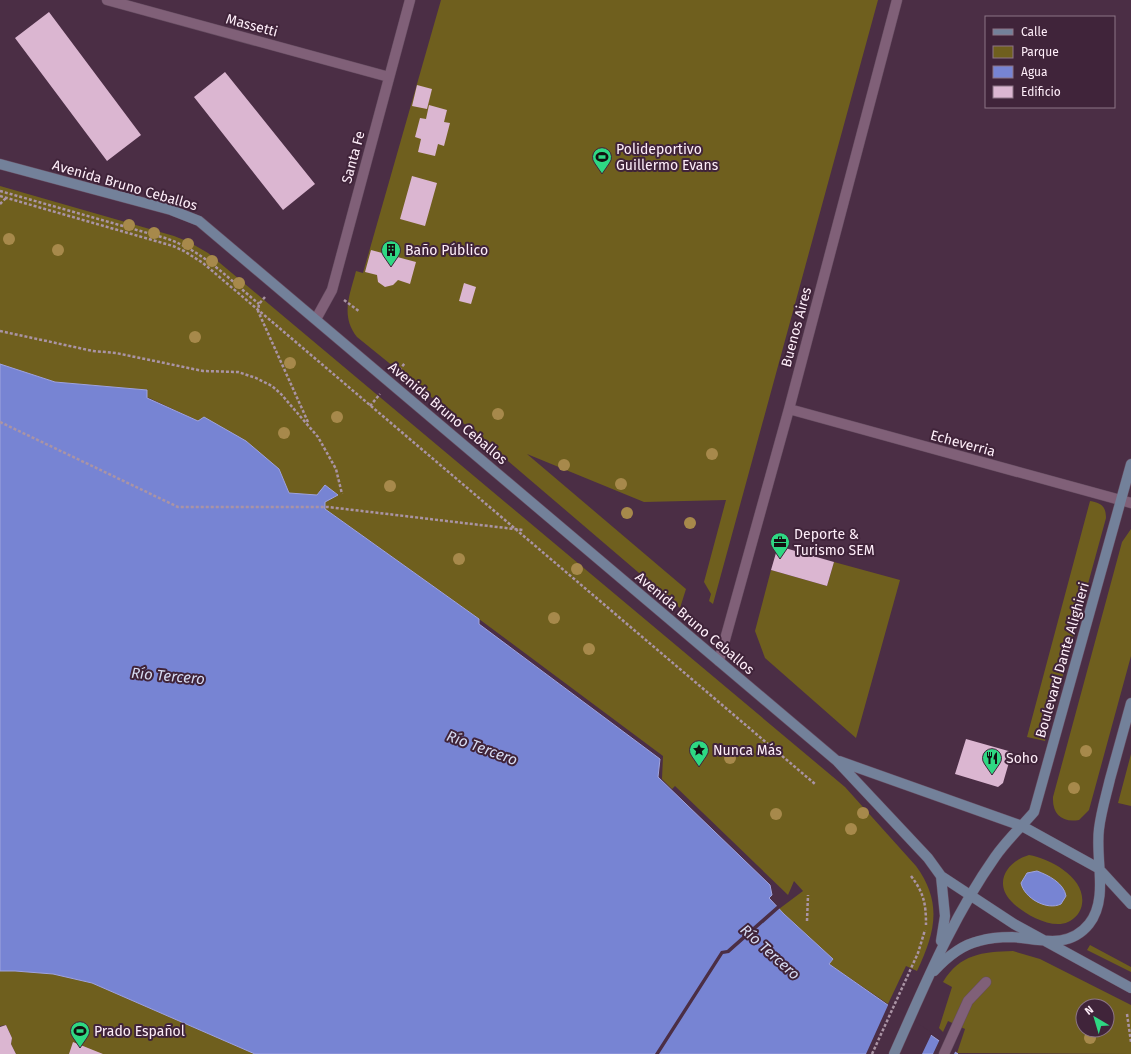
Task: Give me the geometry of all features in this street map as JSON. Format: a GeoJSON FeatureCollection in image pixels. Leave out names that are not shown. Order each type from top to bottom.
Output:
{"type":"FeatureCollection","features":[{"type":"Feature","properties":{"kind":"main road","name":"Avenida Bruno Ceballos"},"geometry":{"type":"LineString","coordinates":[[0,164],[164,208],[199,221],[837,761],[928,858],[941,876],[969,896],[1046,942],[1131,988]]}},
{"type":"Feature","properties":{"kind":"main road","name":"Boulevard Dante Alighieri"},"geometry":{"type":"LineString","coordinates":[[928,978],[969,896],[996,856],[1034,812],[1126,502],[1131,464]]}},
{"type":"Feature","properties":{"kind":"main road"},"geometry":{"type":"LineString","coordinates":[[928,978],[950,956],[978,941],[1011,937],[1046,942],[1071,938],[1089,924],[1096,911],[1099,895],[1098,830],[1102,811],[1127,730],[1131,703]]}},
{"type":"Feature","properties":{"kind":"main road","name":"Avenida Bruno Ceballos"},"geometry":{"type":"LineString","coordinates":[[837,761],[1022,826],[1098,868],[1131,904]]}},
{"type":"Feature","properties":{"kind":"main road"},"geometry":{"type":"LineString","coordinates":[[894,1054],[928,978],[941,939],[945,922],[945,905],[941,876]]}},
{"type":"Feature","properties":{"kind":"street","name":"Massetti"},"geometry":{"type":"LineString","coordinates":[[107,0],[389,77]]}},
{"type":"Feature","properties":{"kind":"street","name":"Santa Fe"},"geometry":{"type":"LineString","coordinates":[[316,319],[332,290],[410,0]]}},
{"type":"Feature","properties":{"kind":"street","name":"Buenos Aires"},"geometry":{"type":"LineString","coordinates":[[719,661],[789,409],[897,0]]}},
{"type":"Feature","properties":{"kind":"street","name":"Echeverria"},"geometry":{"type":"LineString","coordinates":[[789,409],[1126,502]]}},
{"type":"Feature","properties":{"kind":"street"},"geometry":{"type":"LineString","coordinates":[[944,1054],[968,1001],[986,982]]}},
{"type":"Feature","properties":{"kind":"path"},"geometry":{"type":"LineString","coordinates":[[0,191],[164,238],[187,246],[206,259],[259,304],[258,311],[308,425]]}},
{"type":"Feature","properties":{"kind":"path"},"geometry":{"type":"LineString","coordinates":[[0,204],[11,194]]}},
{"type":"Feature","properties":{"kind":"path"},"geometry":{"type":"LineString","coordinates":[[0,196],[184,251],[203,264],[815,784]]}},
{"type":"Feature","properties":{"kind":"path"},"geometry":{"type":"LineString","coordinates":[[0,331],[93,351],[116,353],[203,371],[238,372],[256,378],[272,386],[308,425],[328,452],[336,469],[342,494]]}},
{"type":"Feature","properties":{"kind":"path"},"geometry":{"type":"LineString","coordinates":[[0,422],[178,507],[328,507],[523,530]]}},
{"type":"Feature","properties":{"kind":"path"},"geometry":{"type":"LineString","coordinates":[[872,1054],[921,946],[926,925],[925,901],[919,887],[911,876]]}},
{"type":"Feature","properties":{"kind":"path"},"geometry":{"type":"LineString","coordinates":[[807,921],[808,895]]}},
{"type":"Feature","properties":{"kind":"path"},"geometry":{"type":"LineString","coordinates":[[1127,1014],[1131,1042]]}},
{"type":"Feature","properties":{"kind":"green space","name":"Polideportivo Guillermo Evans"},"geometry":{"type":"Polygon","coordinates":[[[441,0],[878,0],[713,604],[709,601],[711,594],[704,582],[726,500],[644,502],[527,454],[686,589],[680,608],[473,431],[357,337],[352,329],[348,313],[351,288],[356,271],[363,273],[441,0]]]}},
{"type":"Feature","properties":{"kind":"green space"},"geometry":{"type":"Polygon","coordinates":[[[0,186],[174,236],[189,242],[208,253],[845,787],[916,866],[925,880],[933,905],[932,931],[917,971],[906,966],[888,1004],[829,964],[833,959],[779,909],[803,891],[794,881],[788,895],[675,786],[672,789],[662,779],[663,756],[479,619],[325,509],[325,502],[338,495],[325,485],[317,495],[289,493],[279,469],[198,421],[147,397],[147,390],[55,382],[0,364],[0,186]]]}},
{"type":"Feature","properties":{"kind":"green space"},"geometry":{"type":"Polygon","coordinates":[[[1090,501],[1097,503],[1104,508],[1106,518],[1045,741],[1027,737],[1090,501]]]}},
{"type":"Feature","properties":{"kind":"green space"},"geometry":{"type":"Polygon","coordinates":[[[1131,529],[1131,656],[1089,810],[1079,820],[1073,821],[1063,819],[1056,813],[1053,797],[1122,542],[1131,529]]]}},
{"type":"Feature","properties":{"kind":"green space"},"geometry":{"type":"Polygon","coordinates":[[[834,562],[900,580],[856,738],[765,658],[755,631],[771,570],[827,586],[834,562]]]}},
{"type":"Feature","properties":{"kind":"green space"},"geometry":{"type":"Polygon","coordinates":[[[1131,754],[1131,806],[1118,803],[1131,754]]]}},
{"type":"Feature","properties":{"kind":"green space"},"geometry":{"type":"Polygon","coordinates":[[[1029,855],[1038,857],[1056,865],[1073,878],[1082,895],[1082,904],[1077,915],[1071,921],[1061,924],[1053,924],[1037,919],[1016,906],[1006,894],[1003,887],[1005,873],[1015,862],[1029,855]]]}},
{"type":"Feature","properties":{"kind":"green space"},"geometry":{"type":"Polygon","coordinates":[[[1090,945],[1131,967],[1131,972],[1087,950],[1090,945]]]}},
{"type":"Feature","properties":{"kind":"green space"},"geometry":{"type":"Polygon","coordinates":[[[1013,951],[1040,959],[1131,1005],[1131,1054],[957,1053],[965,1029],[948,1021],[943,1032],[939,1028],[952,987],[943,982],[957,965],[964,960],[973,956],[991,952],[1013,951]]]}},
{"type":"Feature","properties":{"kind":"green space"},"geometry":{"type":"Polygon","coordinates":[[[0,971],[53,974],[92,983],[255,1054],[16,1054],[11,1044],[12,1038],[6,1025],[0,1026],[0,971]]]}},
{"type":"Feature","properties":{"kind":"water","name":"Río Tercero"},"geometry":{"type":"Polygon","coordinates":[[[0,364],[55,382],[147,390],[147,398],[198,421],[204,417],[246,441],[279,469],[289,493],[317,495],[325,485],[338,495],[325,502],[325,509],[479,619],[479,624],[660,759],[658,777],[770,885],[772,895],[769,898],[784,914],[833,959],[829,964],[958,1054],[255,1054],[92,983],[53,974],[0,971],[0,364]]]}},
{"type":"Feature","properties":{"kind":"water"},"geometry":{"type":"Polygon","coordinates":[[[1037,871],[1059,883],[1065,891],[1066,896],[1061,904],[1049,906],[1037,902],[1027,894],[1021,883],[1027,873],[1037,871]]]}},
{"type":"Feature","properties":{"kind":"pier"},"geometry":{"type":"Polygon","coordinates":[[[778,905],[780,908],[729,953],[723,954],[659,1054],[655,1054],[721,951],[727,950],[778,905]]]}},
{"type":"Feature","properties":{"kind":"pier"},"geometry":{"type":"Polygon","coordinates":[[[889,1003],[932,1033],[922,1054],[866,1054],[889,1003]]]}},
{"type":"Feature","properties":{"kind":"pier"},"geometry":{"type":"Polygon","coordinates":[[[940,1039],[956,1050],[954,1054],[933,1054],[940,1039]]]}},
{"type":"Feature","properties":{"kind":"building"},"geometry":{"type":"Polygon","coordinates":[[[49,12],[141,135],[107,161],[15,38],[49,12]]]}},
{"type":"Feature","properties":{"kind":"building"},"geometry":{"type":"Polygon","coordinates":[[[225,72],[315,184],[283,210],[194,97],[225,72]]]}},
{"type":"Feature","properties":{"kind":"building"},"geometry":{"type":"Polygon","coordinates":[[[417,85],[432,89],[427,109],[412,106],[417,85]]]}},
{"type":"Feature","properties":{"kind":"building"},"geometry":{"type":"Polygon","coordinates":[[[429,105],[447,110],[444,122],[450,123],[444,146],[438,144],[435,156],[418,152],[421,139],[415,137],[420,118],[426,119],[429,105]]]}},
{"type":"Feature","properties":{"kind":"building"},"geometry":{"type":"Polygon","coordinates":[[[412,176],[437,183],[425,226],[400,219],[412,176]]]}},
{"type":"Feature","properties":{"kind":"building","name":"Baño Público"},"geometry":{"type":"Polygon","coordinates":[[[371,250],[416,262],[410,284],[398,280],[393,285],[385,287],[378,282],[377,275],[365,272],[371,250]]]}},
{"type":"Feature","properties":{"kind":"building"},"geometry":{"type":"Polygon","coordinates":[[[464,283],[476,287],[471,304],[459,301],[464,283]]]}},
{"type":"Feature","properties":{"kind":"building"},"geometry":{"type":"Polygon","coordinates":[[[778,546],[834,562],[827,586],[771,570],[778,546]]]}},
{"type":"Feature","properties":{"kind":"building"},"geometry":{"type":"Polygon","coordinates":[[[966,739],[1012,752],[1003,783],[998,787],[955,774],[966,739]]]}},
{"type":"Feature","properties":{"kind":"building"},"geometry":{"type":"Polygon","coordinates":[[[6,1025],[12,1038],[11,1044],[16,1054],[0,1054],[0,1027],[6,1025]]]}},
{"type":"Feature","properties":{"kind":"building","name":"Prado Español"},"geometry":{"type":"Polygon","coordinates":[[[73,1042],[103,1054],[69,1054],[73,1042]]]}},
{"type":"Feature","properties":{"kind":"place","name":"Polideportivo Guillermo Evans"},"geometry":{"type":"Point","coordinates":[602,174]}},
{"type":"Feature","properties":{"kind":"place","name":"Baño Público"},"geometry":{"type":"Point","coordinates":[391,267]}},
{"type":"Feature","properties":{"kind":"place","name":"Deporte & Turismo SEM"},"geometry":{"type":"Point","coordinates":[780,559]}},
{"type":"Feature","properties":{"kind":"place","name":"Nunca Más"},"geometry":{"type":"Point","coordinates":[699,767]}},
{"type":"Feature","properties":{"kind":"place","name":"Soho"},"geometry":{"type":"Point","coordinates":[992,775]}},
{"type":"Feature","properties":{"kind":"place","name":"Prado Español"},"geometry":{"type":"Point","coordinates":[80,1048]}}]}
